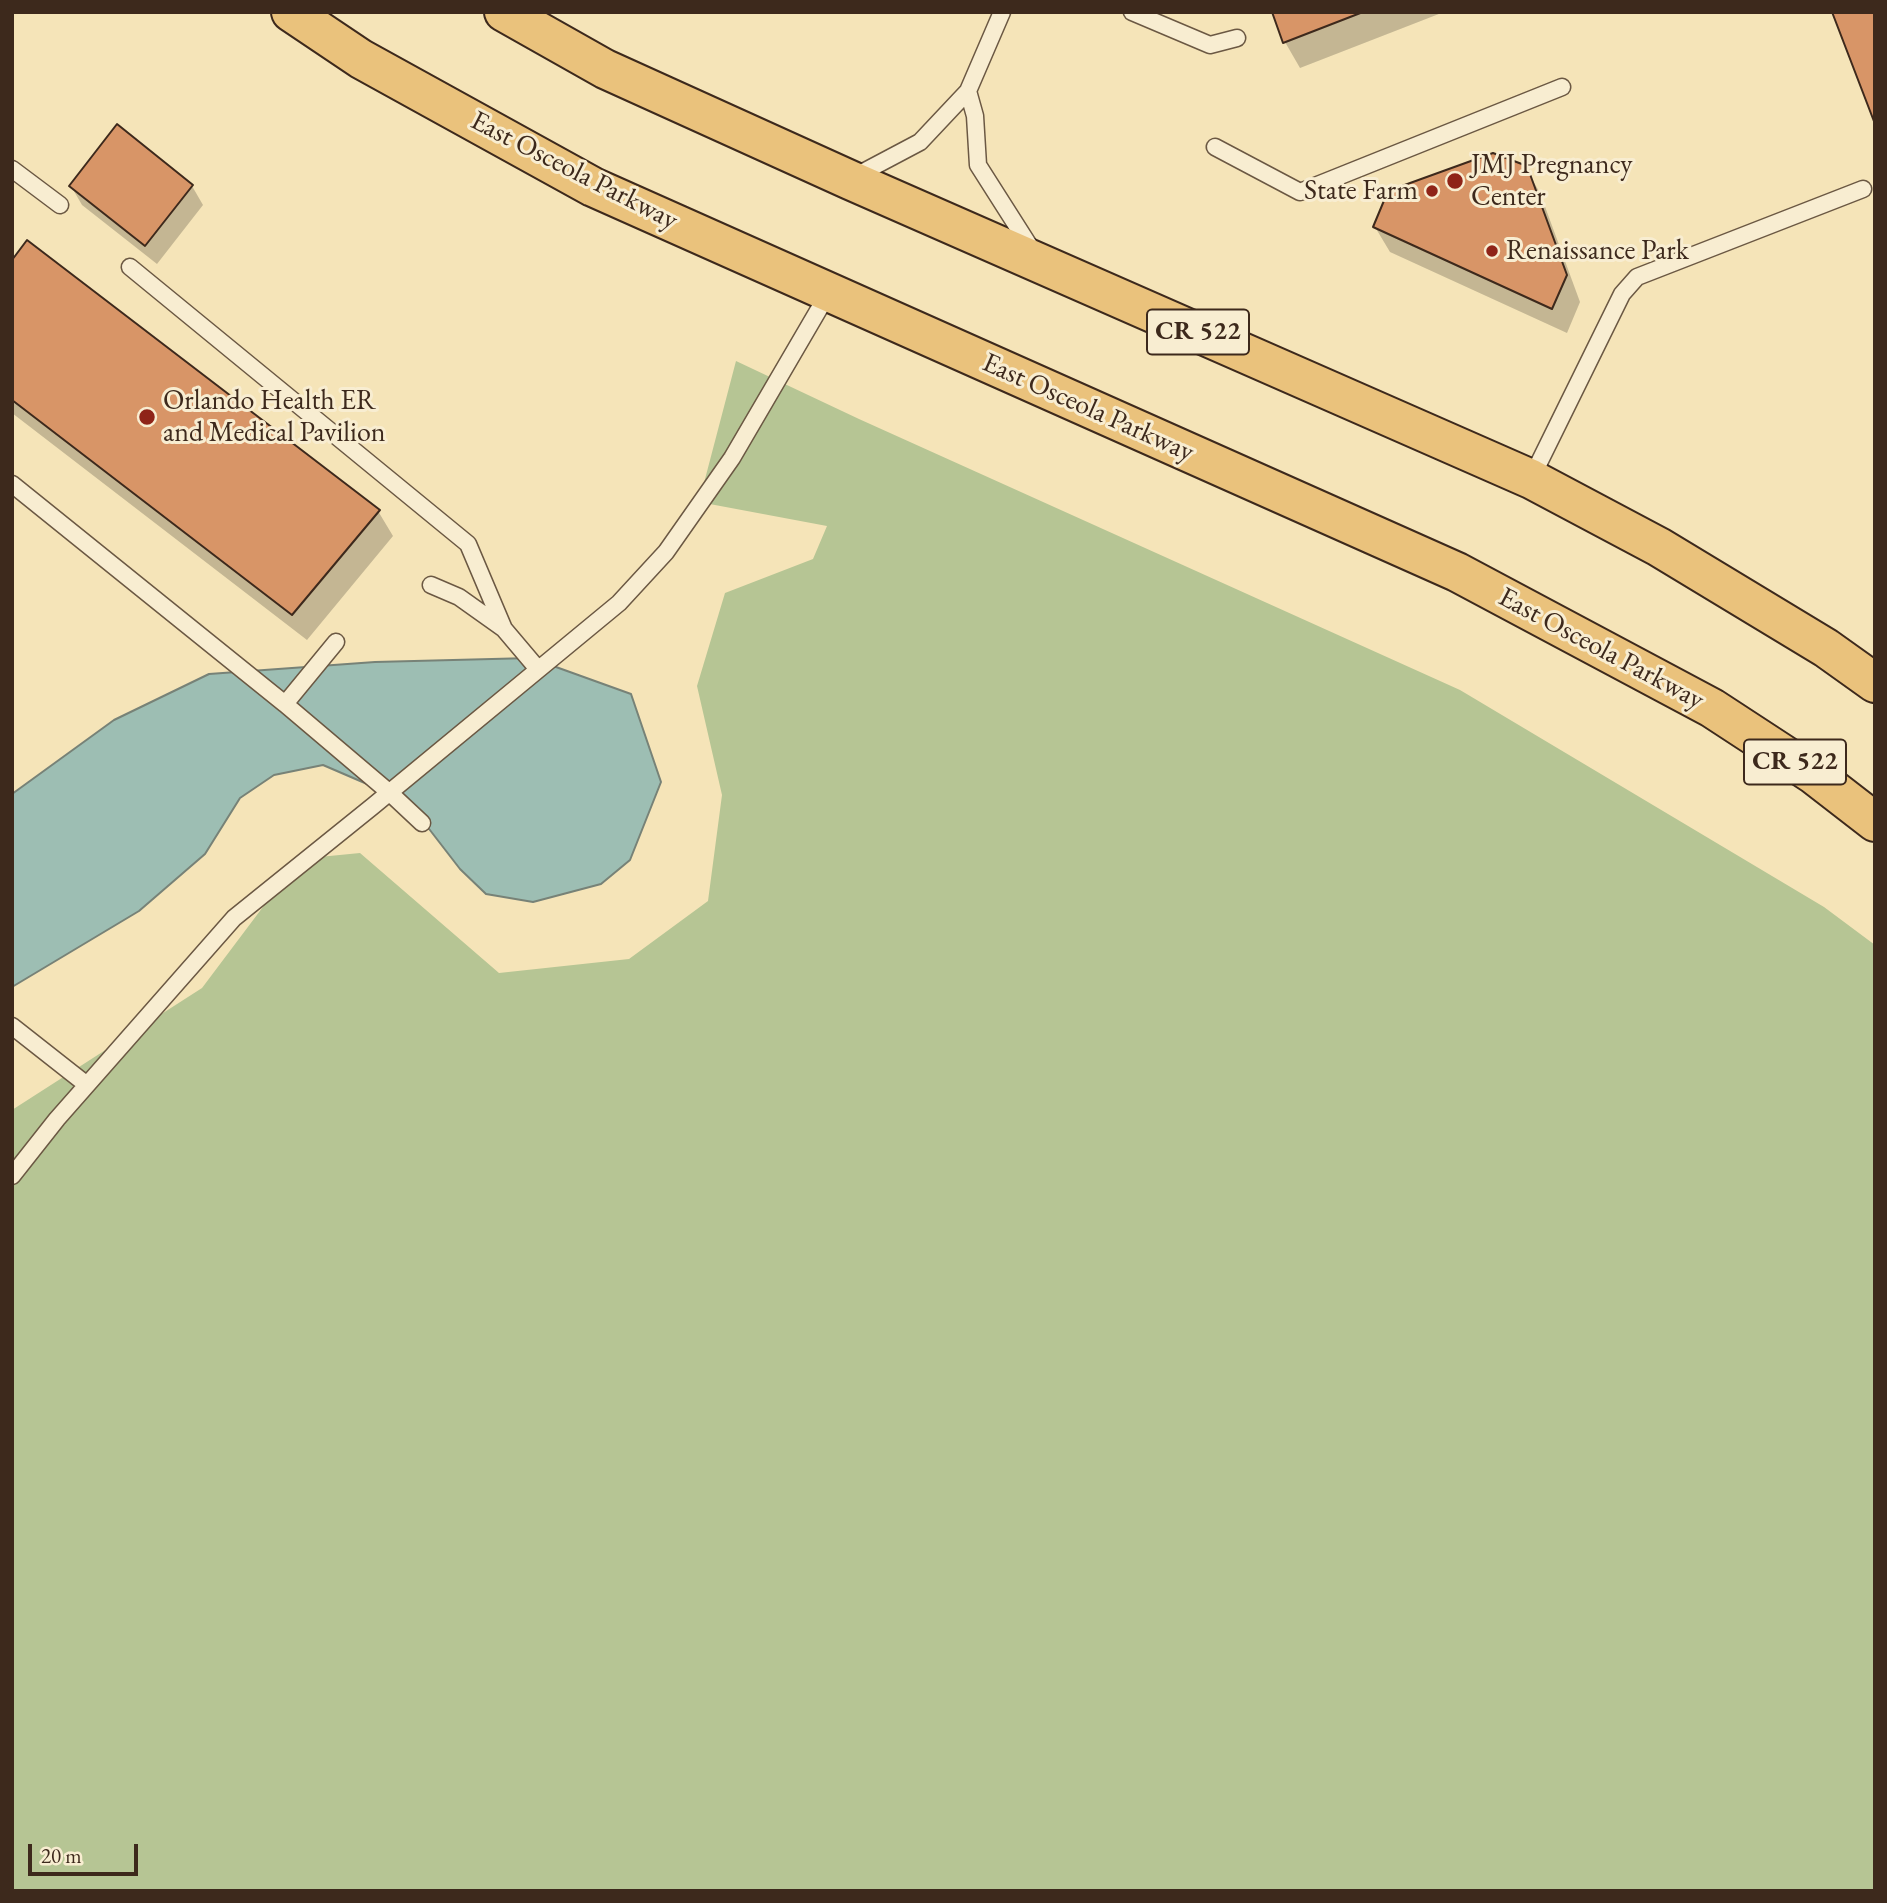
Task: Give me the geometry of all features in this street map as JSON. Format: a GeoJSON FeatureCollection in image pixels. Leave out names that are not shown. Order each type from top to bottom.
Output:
{"type":"FeatureCollection","features":[{"type":"Feature","properties":{"kind":"main road","name":"East Osceola Parkway"},"geometry":{"type":"LineString","coordinates":[[292,12],[361,59],[593,187],[1458,572],[1712,708],[1814,774],[1875,822]]}},
{"type":"Feature","properties":{"kind":"main road","name":"CR 522"},"geometry":{"type":"LineString","coordinates":[[504,12],[605,69],[850,180],[1531,479],[1659,547],[1826,648],[1875,683]]}},
{"type":"Feature","properties":{"kind":"lane"},"geometry":{"type":"LineString","coordinates":[[850,180],[920,142],[968,91],[1002,12]]}},
{"type":"Feature","properties":{"kind":"lane"},"geometry":{"type":"LineString","coordinates":[[1132,12],[1210,45],[1237,38]]}},
{"type":"Feature","properties":{"kind":"lane"},"geometry":{"type":"LineString","coordinates":[[1215,147],[1300,192],[1562,87]]}},
{"type":"Feature","properties":{"kind":"lane"},"geometry":{"type":"LineString","coordinates":[[968,91],[975,116],[978,165],[1041,263]]}},
{"type":"Feature","properties":{"kind":"lane"},"geometry":{"type":"LineString","coordinates":[[12,169],[60,205]]}},
{"type":"Feature","properties":{"kind":"lane"},"geometry":{"type":"LineString","coordinates":[[1531,479],[1622,294],[1637,277],[1863,189]]}},
{"type":"Feature","properties":{"kind":"lane"},"geometry":{"type":"LineString","coordinates":[[130,267],[467,544],[504,629]]}},
{"type":"Feature","properties":{"kind":"lane"},"geometry":{"type":"LineString","coordinates":[[12,1175],[234,918],[619,603],[666,552],[732,457],[829,292]]}},
{"type":"Feature","properties":{"kind":"lane"},"geometry":{"type":"LineString","coordinates":[[12,484],[285,704],[422,823]]}},
{"type":"Feature","properties":{"kind":"lane"},"geometry":{"type":"LineString","coordinates":[[431,585],[459,597],[504,629],[537,668]]}},
{"type":"Feature","properties":{"kind":"lane"},"geometry":{"type":"LineString","coordinates":[[285,704],[336,642]]}},
{"type":"Feature","properties":{"kind":"lane"},"geometry":{"type":"LineString","coordinates":[[12,1026],[88,1084]]}},
{"type":"Feature","properties":{"kind":"green space"},"geometry":{"type":"Polygon","coordinates":[[[736,361],[1460,690],[1824,907],[1875,945],[1875,1891],[12,1891],[12,1110],[202,988],[299,859],[360,853],[499,973],[629,959],[708,901],[722,795],[697,686],[725,593],[813,559],[827,526],[699,502],[736,361]]]}},
{"type":"Feature","properties":{"kind":"water"},"geometry":{"type":"Polygon","coordinates":[[[531,658],[631,694],[661,782],[630,860],[601,884],[533,902],[486,894],[460,869],[416,812],[381,790],[323,765],[274,775],[240,798],[205,854],[139,911],[12,987],[12,794],[114,720],[209,674],[375,662],[531,658]]]}},
{"type":"Feature","properties":{"kind":"building"},"geometry":{"type":"Polygon","coordinates":[[[1272,12],[1363,12],[1283,43],[1272,12]]]}},
{"type":"Feature","properties":{"kind":"building"},"geometry":{"type":"Polygon","coordinates":[[[1832,12],[1875,12],[1875,124],[1832,12]]]}},
{"type":"Feature","properties":{"kind":"building"},"geometry":{"type":"Polygon","coordinates":[[[117,124],[193,185],[145,246],[69,186],[117,124]]]}},
{"type":"Feature","properties":{"kind":"building","name":"Renaissance Park"},"geometry":{"type":"Polygon","coordinates":[[[1493,153],[1527,166],[1567,275],[1552,309],[1373,227],[1388,191],[1493,153]]]}},
{"type":"Feature","properties":{"kind":"building","name":"Orlando Health ER and Medical Pavilion"},"geometry":{"type":"Polygon","coordinates":[[[27,240],[380,510],[292,615],[12,400],[12,260],[27,240]]]}},
{"type":"Feature","properties":{"kind":"place","name":"JMJ Pregnancy Center"},"geometry":{"type":"Point","coordinates":[1455,181]}},
{"type":"Feature","properties":{"kind":"place","name":"State Farm"},"geometry":{"type":"Point","coordinates":[1432,191]}},
{"type":"Feature","properties":{"kind":"place","name":"Renaissance Park"},"geometry":{"type":"Point","coordinates":[1492,251]}},
{"type":"Feature","properties":{"kind":"place","name":"Orlando Health ER and Medical Pavilion"},"geometry":{"type":"Point","coordinates":[147,417]}}]}
